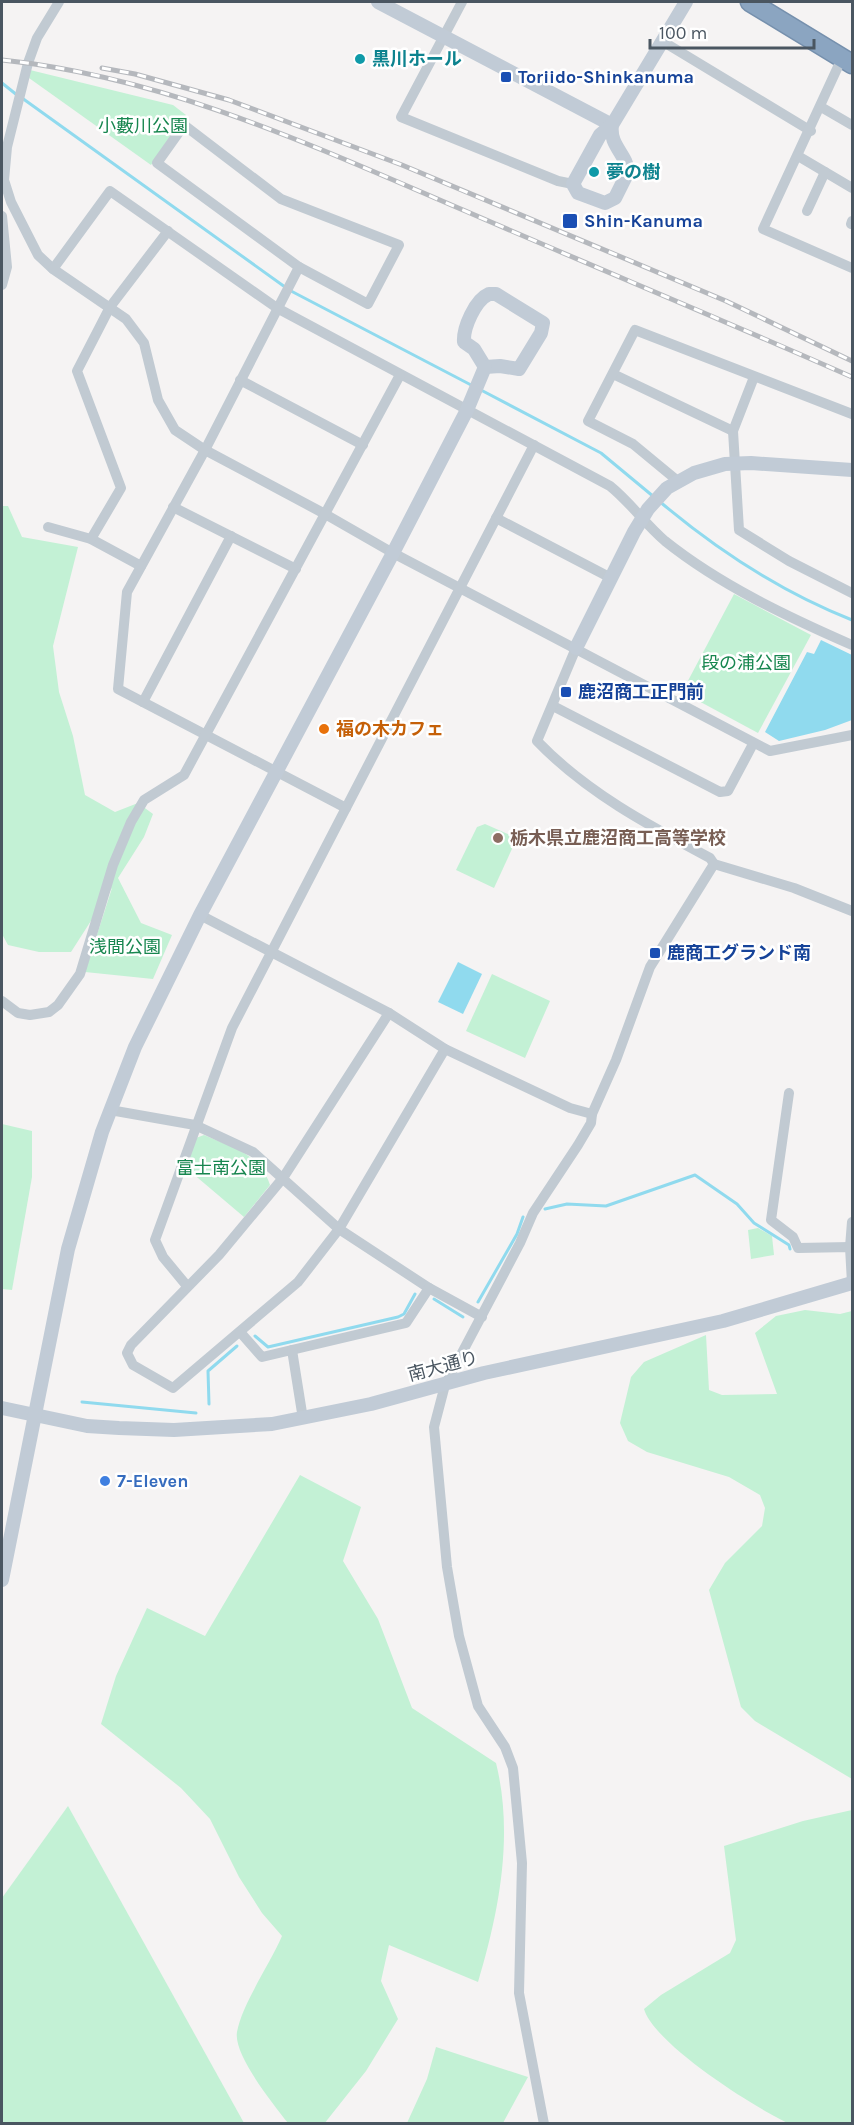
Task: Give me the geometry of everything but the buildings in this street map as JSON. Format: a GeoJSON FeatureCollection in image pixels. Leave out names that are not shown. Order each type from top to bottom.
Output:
{"type":"FeatureCollection","features":[{"type":"Feature","properties":{"kind":"highway"},"geometry":{"type":"LineString","coordinates":[[750,2],[848,61]]}},
{"type":"Feature","properties":{"kind":"street"},"geometry":{"type":"LineString","coordinates":[[58,2],[37,38],[28,63],[4,146],[3,181],[38,255],[53,269],[126,319],[144,342],[158,400],[175,430],[205,450],[393,553],[770,752],[852,735]]}},
{"type":"Feature","properties":{"kind":"street"},"geometry":{"type":"LineString","coordinates":[[378,2],[612,126]]}},
{"type":"Feature","properties":{"kind":"street"},"geometry":{"type":"LineString","coordinates":[[462,2],[401,117],[558,181],[573,184],[579,193],[601,202],[615,198],[628,172],[624,159],[614,147],[612,126]]}},
{"type":"Feature","properties":{"kind":"street"},"geometry":{"type":"LineString","coordinates":[[573,184],[592,147],[607,128],[612,126],[686,2]]}},
{"type":"Feature","properties":{"kind":"street"},"geometry":{"type":"LineString","coordinates":[[662,41],[810,131]]}},
{"type":"Feature","properties":{"kind":"street"},"geometry":{"type":"LineString","coordinates":[[848,61],[821,107],[763,229],[852,268]]}},
{"type":"Feature","properties":{"kind":"street"},"geometry":{"type":"LineString","coordinates":[[821,107],[852,125]]}},
{"type":"Feature","properties":{"kind":"street"},"geometry":{"type":"LineString","coordinates":[[184,125],[281,199],[399,245],[368,304],[299,267],[157,163],[184,125]]}},
{"type":"Feature","properties":{"kind":"street"},"geometry":{"type":"LineString","coordinates":[[592,147],[614,147]]}},
{"type":"Feature","properties":{"kind":"street"},"geometry":{"type":"LineString","coordinates":[[798,156],[852,188]]}},
{"type":"Feature","properties":{"kind":"street"},"geometry":{"type":"LineString","coordinates":[[807,211],[825,172]]}},
{"type":"Feature","properties":{"kind":"street"},"geometry":{"type":"LineString","coordinates":[[53,269],[110,191],[277,308],[400,375],[468,405],[534,445],[610,486],[645,514],[702,567],[782,612],[852,645]]}},
{"type":"Feature","properties":{"kind":"street"},"geometry":{"type":"LineString","coordinates":[[2,216],[8,267],[2,285]]}},
{"type":"Feature","properties":{"kind":"street"},"geometry":{"type":"LineString","coordinates":[[91,539],[121,488],[77,371],[110,307],[168,231]]}},
{"type":"Feature","properties":{"kind":"street"},"geometry":{"type":"LineString","coordinates":[[299,267],[205,450],[126,592],[118,689],[346,808]]}},
{"type":"Feature","properties":{"kind":"street"},"geometry":{"type":"LineString","coordinates":[[464,340],[465,329],[481,300],[489,294],[496,294],[543,323],[541,333],[519,369],[500,366],[483,372]]}},
{"type":"Feature","properties":{"kind":"street"},"geometry":{"type":"LineString","coordinates":[[673,485],[633,444],[588,421],[635,330],[852,414]]}},
{"type":"Feature","properties":{"kind":"street"},"geometry":{"type":"LineString","coordinates":[[464,340],[511,365],[525,362]]}},
{"type":"Feature","properties":{"kind":"street"},"geometry":{"type":"LineString","coordinates":[[2,1580],[68,1249],[110,1110],[135,1047],[200,915],[393,553],[468,405],[483,372],[476,351],[464,340]]}},
{"type":"Feature","properties":{"kind":"street"},"geometry":{"type":"LineString","coordinates":[[613,374],[733,431]]}},
{"type":"Feature","properties":{"kind":"street"},"geometry":{"type":"LineString","coordinates":[[2,1001],[18,1013],[42,1015],[58,1005],[70,990],[80,974],[113,865],[131,822],[144,800],[184,775],[400,375]]}},
{"type":"Feature","properties":{"kind":"street"},"geometry":{"type":"LineString","coordinates":[[754,377],[733,431],[739,530],[789,561],[852,593]]}},
{"type":"Feature","properties":{"kind":"street"},"geometry":{"type":"LineString","coordinates":[[240,380],[363,445]]}},
{"type":"Feature","properties":{"kind":"street"},"geometry":{"type":"LineString","coordinates":[[187,1286],[163,1257],[155,1240],[232,1028],[534,445]]}},
{"type":"Feature","properties":{"kind":"street"},"geometry":{"type":"LineString","coordinates":[[852,470],[734,463],[710,467],[673,485],[645,514],[576,648],[537,741],[554,759],[596,793],[710,858],[714,864],[794,888],[852,912]]}},
{"type":"Feature","properties":{"kind":"street"},"geometry":{"type":"LineString","coordinates":[[173,507],[296,569]]}},
{"type":"Feature","properties":{"kind":"street"},"geometry":{"type":"LineString","coordinates":[[496,518],[611,578]]}},
{"type":"Feature","properties":{"kind":"street"},"geometry":{"type":"LineString","coordinates":[[48,527],[91,539],[141,566]]}},
{"type":"Feature","properties":{"kind":"street"},"geometry":{"type":"LineString","coordinates":[[143,702],[231,536]]}},
{"type":"Feature","properties":{"kind":"street"},"geometry":{"type":"LineString","coordinates":[[553,706],[720,792],[728,791],[753,744]]}},
{"type":"Feature","properties":{"kind":"street"},"geometry":{"type":"LineString","coordinates":[[544,2124],[519,1993],[522,1863],[513,1768],[505,1747],[478,1706],[459,1636],[447,1567],[434,1427],[445,1385],[482,1317],[532,1213],[591,1123],[592,1114],[616,1060],[650,967],[714,864]]}},
{"type":"Feature","properties":{"kind":"street"},"geometry":{"type":"LineString","coordinates":[[200,915],[269,953],[389,1013],[445,1049],[570,1108],[592,1114]]}},
{"type":"Feature","properties":{"kind":"street"},"geometry":{"type":"LineString","coordinates":[[389,1013],[283,1178],[219,1255],[131,1345],[127,1353],[133,1365],[172,1388],[298,1282],[339,1229],[445,1049]]}},
{"type":"Feature","properties":{"kind":"street"},"geometry":{"type":"LineString","coordinates":[[789,1093],[771,1220],[793,1238],[798,1248],[850,1247]]}},
{"type":"Feature","properties":{"kind":"street"},"geometry":{"type":"LineString","coordinates":[[110,1110],[195,1125],[253,1152],[339,1229],[429,1288],[482,1317]]}},
{"type":"Feature","properties":{"kind":"street"},"geometry":{"type":"LineString","coordinates":[[852,1222],[850,1247],[852,1283]]}},
{"type":"Feature","properties":{"kind":"street","name":"南大通り"},"geometry":{"type":"LineString","coordinates":[[2,1408],[87,1426],[148,1430],[237,1427],[303,1419],[445,1385],[484,1373],[723,1321],[852,1283]]}},
{"type":"Feature","properties":{"kind":"street"},"geometry":{"type":"LineString","coordinates":[[240,1332],[262,1356],[292,1350],[406,1323],[429,1288]]}},
{"type":"Feature","properties":{"kind":"street"},"geometry":{"type":"LineString","coordinates":[[292,1350],[303,1419]]}},
{"type":"Feature","properties":{"kind":"green space","name":"小藪川公園"},"geometry":{"type":"Polygon","coordinates":[[[30,70],[173,105],[186,115],[151,165],[29,78],[30,70]]]}},
{"type":"Feature","properties":{"kind":"green space","name":"浅間公園"},"geometry":{"type":"Polygon","coordinates":[[[2,506],[8,506],[22,537],[78,547],[53,646],[59,692],[73,736],[85,795],[115,812],[138,803],[153,814],[144,837],[118,878],[141,923],[172,935],[153,979],[85,972],[112,888],[71,952],[39,952],[8,945],[2,934],[2,506]]]}},
{"type":"Feature","properties":{"kind":"green space","name":"段の浦公園"},"geometry":{"type":"Polygon","coordinates":[[[734,594],[811,635],[758,733],[682,692],[734,594]]]}},
{"type":"Feature","properties":{"kind":"green space"},"geometry":{"type":"Polygon","coordinates":[[[485,824],[517,838],[494,888],[456,870],[477,827],[485,824]]]}},
{"type":"Feature","properties":{"kind":"green space"},"geometry":{"type":"Polygon","coordinates":[[[492,974],[550,1001],[525,1058],[466,1031],[492,974]]]}},
{"type":"Feature","properties":{"kind":"green space"},"geometry":{"type":"Polygon","coordinates":[[[2,1124],[32,1131],[32,1177],[12,1290],[2,1289],[2,1124]]]}},
{"type":"Feature","properties":{"kind":"green space","name":"富士南公園"},"geometry":{"type":"Polygon","coordinates":[[[204,1135],[244,1153],[265,1174],[270,1185],[244,1217],[185,1167],[196,1138],[204,1135]]]}},
{"type":"Feature","properties":{"kind":"green space"},"geometry":{"type":"Polygon","coordinates":[[[758,1228],[772,1236],[774,1255],[751,1259],[748,1230],[758,1228]]]}},
{"type":"Feature","properties":{"kind":"green space"},"geometry":{"type":"Polygon","coordinates":[[[805,1310],[840,1314],[852,1311],[852,1779],[755,1721],[741,1707],[709,1590],[725,1563],[762,1526],[765,1508],[760,1495],[729,1477],[647,1452],[628,1441],[620,1423],[631,1377],[644,1362],[706,1335],[709,1390],[722,1395],[777,1394],[755,1333],[776,1316],[805,1310]]]}},
{"type":"Feature","properties":{"kind":"green space"},"geometry":{"type":"Polygon","coordinates":[[[300,1475],[361,1507],[343,1561],[378,1619],[412,1708],[496,1763],[504,1818],[502,1873],[498,1901],[478,1982],[389,1945],[381,1981],[398,2019],[366,2071],[324,2124],[288,2123],[256,2079],[237,2042],[237,2032],[244,2009],[282,1936],[262,1913],[239,1877],[210,1819],[181,1788],[101,1724],[116,1676],[147,1608],[205,1636],[300,1475]]]}},
{"type":"Feature","properties":{"kind":"green space"},"geometry":{"type":"Polygon","coordinates":[[[68,1806],[244,2123],[2,2123],[2,1898],[68,1806]]]}},
{"type":"Feature","properties":{"kind":"green space"},"geometry":{"type":"Polygon","coordinates":[[[852,1810],[852,2123],[788,2123],[753,2104],[707,2074],[666,2039],[652,2023],[644,2009],[661,1995],[730,1953],[736,1940],[724,1846],[803,1821],[852,1810]]]}},
{"type":"Feature","properties":{"kind":"green space"},"geometry":{"type":"Polygon","coordinates":[[[436,2047],[528,2077],[503,2123],[407,2123],[427,2079],[436,2047]]]}},
{"type":"Feature","properties":{"kind":"water"},"geometry":{"type":"Polygon","coordinates":[[[821,640],[852,655],[852,720],[825,730],[779,741],[765,732],[807,652],[814,654],[821,640]]]}},
{"type":"Feature","properties":{"kind":"water"},"geometry":{"type":"Polygon","coordinates":[[[458,962],[482,974],[463,1014],[438,1002],[458,962]]]}},
{"type":"Feature","properties":{"kind":"waterway"},"geometry":{"type":"LineString","coordinates":[[2,83],[17,95]]}},
{"type":"Feature","properties":{"kind":"waterway"},"geometry":{"type":"LineString","coordinates":[[22,98],[285,287]]}},
{"type":"Feature","properties":{"kind":"waterway"},"geometry":{"type":"LineString","coordinates":[[291,291],[473,386]]}},
{"type":"Feature","properties":{"kind":"waterway"},"geometry":{"type":"LineString","coordinates":[[479,389],[601,453],[654,497]]}},
{"type":"Feature","properties":{"kind":"waterway"},"geometry":{"type":"LineString","coordinates":[[659,501],[727,553],[751,568],[801,597],[852,620]]}},
{"type":"Feature","properties":{"kind":"waterway"},"geometry":{"type":"LineString","coordinates":[[545,1209],[567,1204],[606,1206],[695,1175],[737,1204],[754,1223],[789,1245],[790,1249]]}},
{"type":"Feature","properties":{"kind":"waterway"},"geometry":{"type":"LineString","coordinates":[[478,1302],[517,1234],[523,1217]]}},
{"type":"Feature","properties":{"kind":"waterway"},"geometry":{"type":"LineString","coordinates":[[255,1336],[268,1347],[398,1317],[404,1314],[415,1294]]}},
{"type":"Feature","properties":{"kind":"waterway"},"geometry":{"type":"LineString","coordinates":[[434,1299],[463,1317]]}},
{"type":"Feature","properties":{"kind":"waterway"},"geometry":{"type":"LineString","coordinates":[[209,1404],[208,1371],[237,1346]]}},
{"type":"Feature","properties":{"kind":"waterway"},"geometry":{"type":"LineString","coordinates":[[82,1402],[196,1413]]}},
{"type":"Feature","properties":{"kind":"railway"},"geometry":{"type":"LineString","coordinates":[[2,60],[63,69],[123,82],[241,118],[356,164],[852,377]]}},
{"type":"Feature","properties":{"kind":"railway"},"geometry":{"type":"LineString","coordinates":[[102,68],[135,74],[229,100],[402,165],[726,301],[852,361]]}},
{"type":"Feature","properties":{"kind":"place","name":"黒川ホール"},"geometry":{"type":"Point","coordinates":[360,59]}},
{"type":"Feature","properties":{"kind":"place","name":"Toriido-Shinkanuma"},"geometry":{"type":"Point","coordinates":[506,77]}},
{"type":"Feature","properties":{"kind":"place","name":"夢の樹"},"geometry":{"type":"Point","coordinates":[594,172]}},
{"type":"Feature","properties":{"kind":"place","name":"Shin-Kanuma"},"geometry":{"type":"Point","coordinates":[570,221]}},
{"type":"Feature","properties":{"kind":"place","name":"鹿沼商工正門前"},"geometry":{"type":"Point","coordinates":[566,692]}},
{"type":"Feature","properties":{"kind":"place","name":"福の木カフェ"},"geometry":{"type":"Point","coordinates":[324,729]}},
{"type":"Feature","properties":{"kind":"place","name":"栃木県立鹿沼商工高等学校"},"geometry":{"type":"Point","coordinates":[498,838]}},
{"type":"Feature","properties":{"kind":"place","name":"鹿商工グランド南"},"geometry":{"type":"Point","coordinates":[655,953]}},
{"type":"Feature","properties":{"kind":"place","name":"7-Eleven"},"geometry":{"type":"Point","coordinates":[105,1481]}}]}
